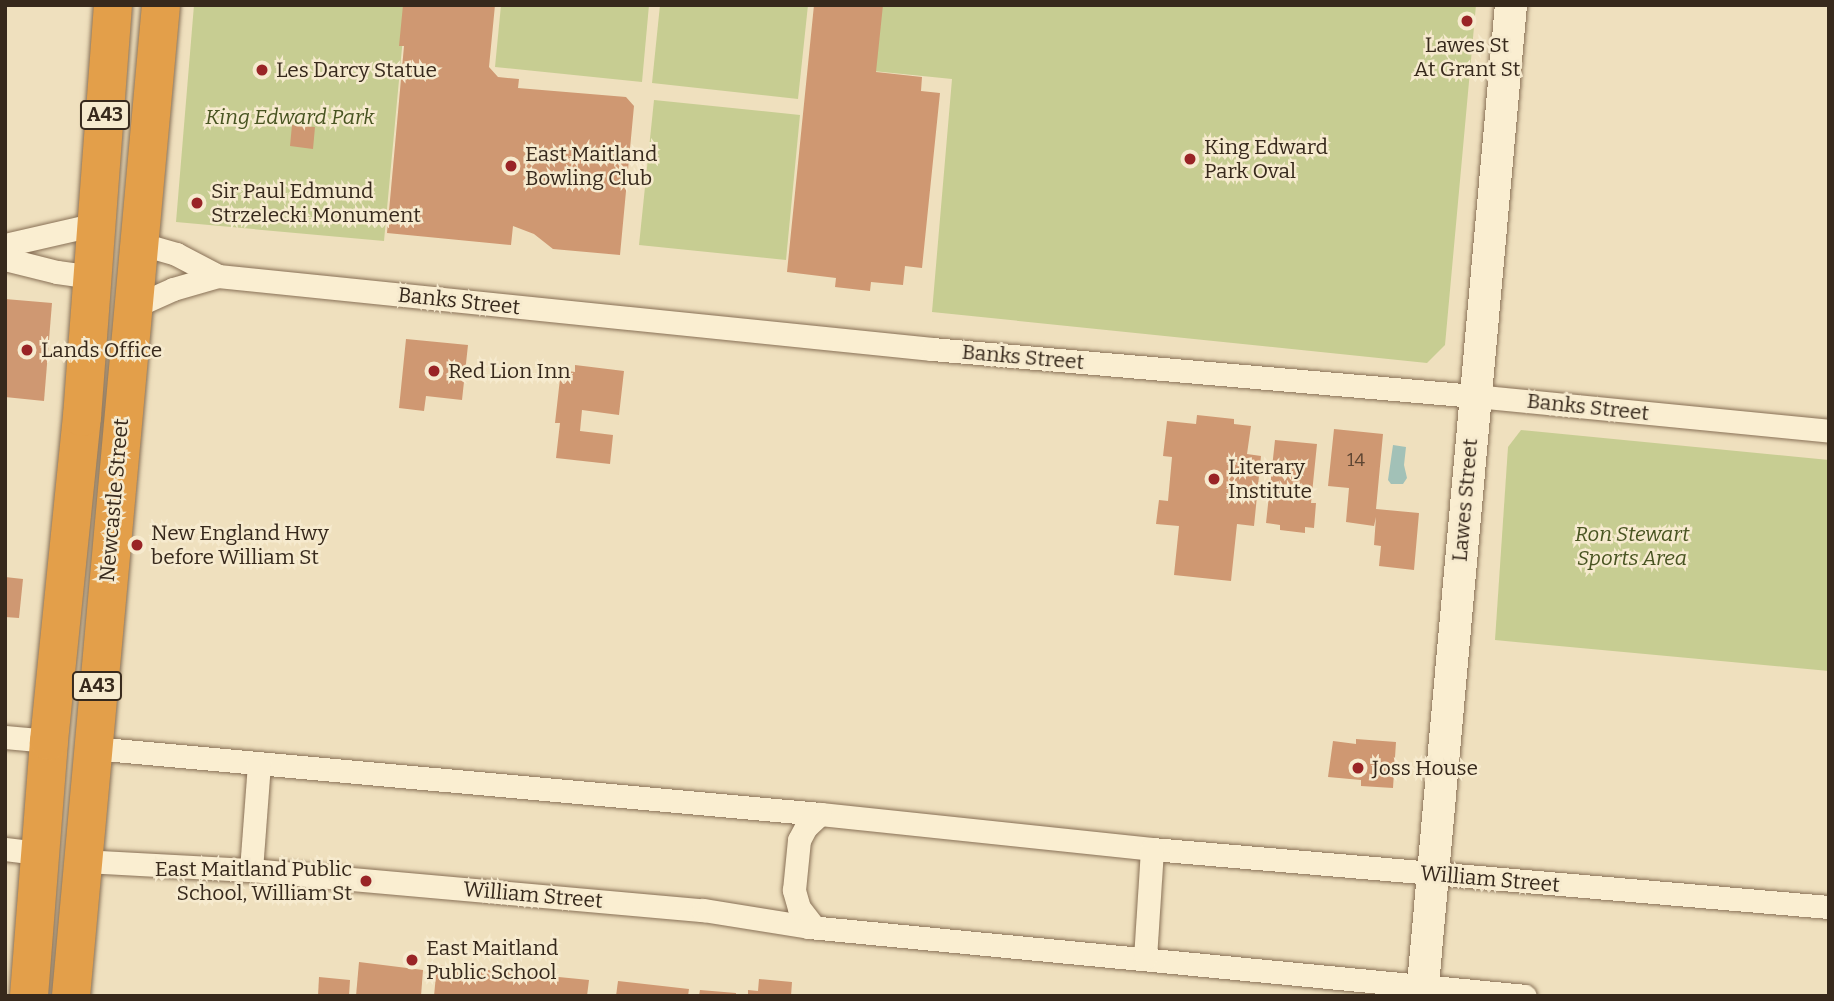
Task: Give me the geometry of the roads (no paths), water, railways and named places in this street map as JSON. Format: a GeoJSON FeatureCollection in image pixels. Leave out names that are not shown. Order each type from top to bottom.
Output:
{"type":"FeatureCollection","features":[{"type":"Feature","properties":{"kind":"highway","name":"Newcastle Street"},"geometry":{"type":"LineString","coordinates":[[29,996],[23,851],[49,741],[82,417],[113,5]]}},
{"type":"Feature","properties":{"kind":"highway","name":"Newcastle Street"},"geometry":{"type":"LineString","coordinates":[[71,996],[161,5]]}},
{"type":"Feature","properties":{"kind":"highway"},"geometry":{"type":"LineString","coordinates":[[93,277],[138,243]]}},
{"type":"Feature","properties":{"kind":"main road","name":"Lawes Street"},"geometry":{"type":"LineString","coordinates":[[1423,991],[1511,5]]}},
{"type":"Feature","properties":{"kind":"street"},"geometry":{"type":"LineString","coordinates":[[5,245],[97,224]]}},
{"type":"Feature","properties":{"kind":"street","name":"Banks Street"},"geometry":{"type":"LineString","coordinates":[[138,243],[176,254],[218,276],[932,349],[1475,396],[1829,431]]}},
{"type":"Feature","properties":{"kind":"street"},"geometry":{"type":"LineString","coordinates":[[5,259],[57,272],[93,277]]}},
{"type":"Feature","properties":{"kind":"street","name":"Banks Street"},"geometry":{"type":"LineString","coordinates":[[133,307],[173,289],[218,276]]}},
{"type":"Feature","properties":{"kind":"street"},"geometry":{"type":"LineString","coordinates":[[5,737],[49,741]]}},
{"type":"Feature","properties":{"kind":"street","name":"William Street"},"geometry":{"type":"LineString","coordinates":[[92,748],[820,814],[1152,849],[1829,907]]}},
{"type":"Feature","properties":{"kind":"street"},"geometry":{"type":"LineString","coordinates":[[251,870],[259,763]]}},
{"type":"Feature","properties":{"kind":"street"},"geometry":{"type":"LineString","coordinates":[[814,927],[799,908],[794,890],[799,840],[806,827],[820,814]]}},
{"type":"Feature","properties":{"kind":"street"},"geometry":{"type":"LineString","coordinates":[[1145,958],[1152,849]]}},
{"type":"Feature","properties":{"kind":"street","name":"William Street"},"geometry":{"type":"LineString","coordinates":[[83,861],[251,870],[703,910],[814,927],[1145,958],[1423,991],[1525,996]]}},
{"type":"Feature","properties":{"kind":"water"},"geometry":{"type":"Polygon","coordinates":[[[1393,445],[1406,447],[1404,465],[1407,478],[1403,484],[1391,484],[1388,480],[1393,445]]]}},
{"type":"Feature","properties":{"kind":"place","name":"Lawes St At Grant St"},"geometry":{"type":"Point","coordinates":[1467,21]}},
{"type":"Feature","properties":{"kind":"place","name":"Les Darcy Statue"},"geometry":{"type":"Point","coordinates":[262,70]}},
{"type":"Feature","properties":{"kind":"place","name":"King Edward Park Oval"},"geometry":{"type":"Point","coordinates":[1190,159]}},
{"type":"Feature","properties":{"kind":"place","name":"East Maitland Bowling Club"},"geometry":{"type":"Point","coordinates":[511,166]}},
{"type":"Feature","properties":{"kind":"place","name":"Sir Paul Edmund Strzelecki Monument"},"geometry":{"type":"Point","coordinates":[197,203]}},
{"type":"Feature","properties":{"kind":"place","name":"Lands Office"},"geometry":{"type":"Point","coordinates":[27,350]}},
{"type":"Feature","properties":{"kind":"place","name":"Red Lion Inn"},"geometry":{"type":"Point","coordinates":[434,371]}},
{"type":"Feature","properties":{"kind":"place","name":"Literary Institute"},"geometry":{"type":"Point","coordinates":[1214,479]}},
{"type":"Feature","properties":{"kind":"place","name":"New England Hwy before William St"},"geometry":{"type":"Point","coordinates":[137,545]}},
{"type":"Feature","properties":{"kind":"place","name":"Joss House"},"geometry":{"type":"Point","coordinates":[1358,768]}},
{"type":"Feature","properties":{"kind":"place","name":"East Maitland Public School, William St"},"geometry":{"type":"Point","coordinates":[366,881]}},
{"type":"Feature","properties":{"kind":"place","name":"East Maitland Public School"},"geometry":{"type":"Point","coordinates":[412,960]}},
{"type":"Feature","properties":{"kind":"park label","name":"King Edward Park"},"geometry":{"type":"Point","coordinates":[290,117]}},
{"type":"Feature","properties":{"kind":"park label","name":"Ron Stewart Sports Area"},"geometry":{"type":"Point","coordinates":[1632,546]}}]}
